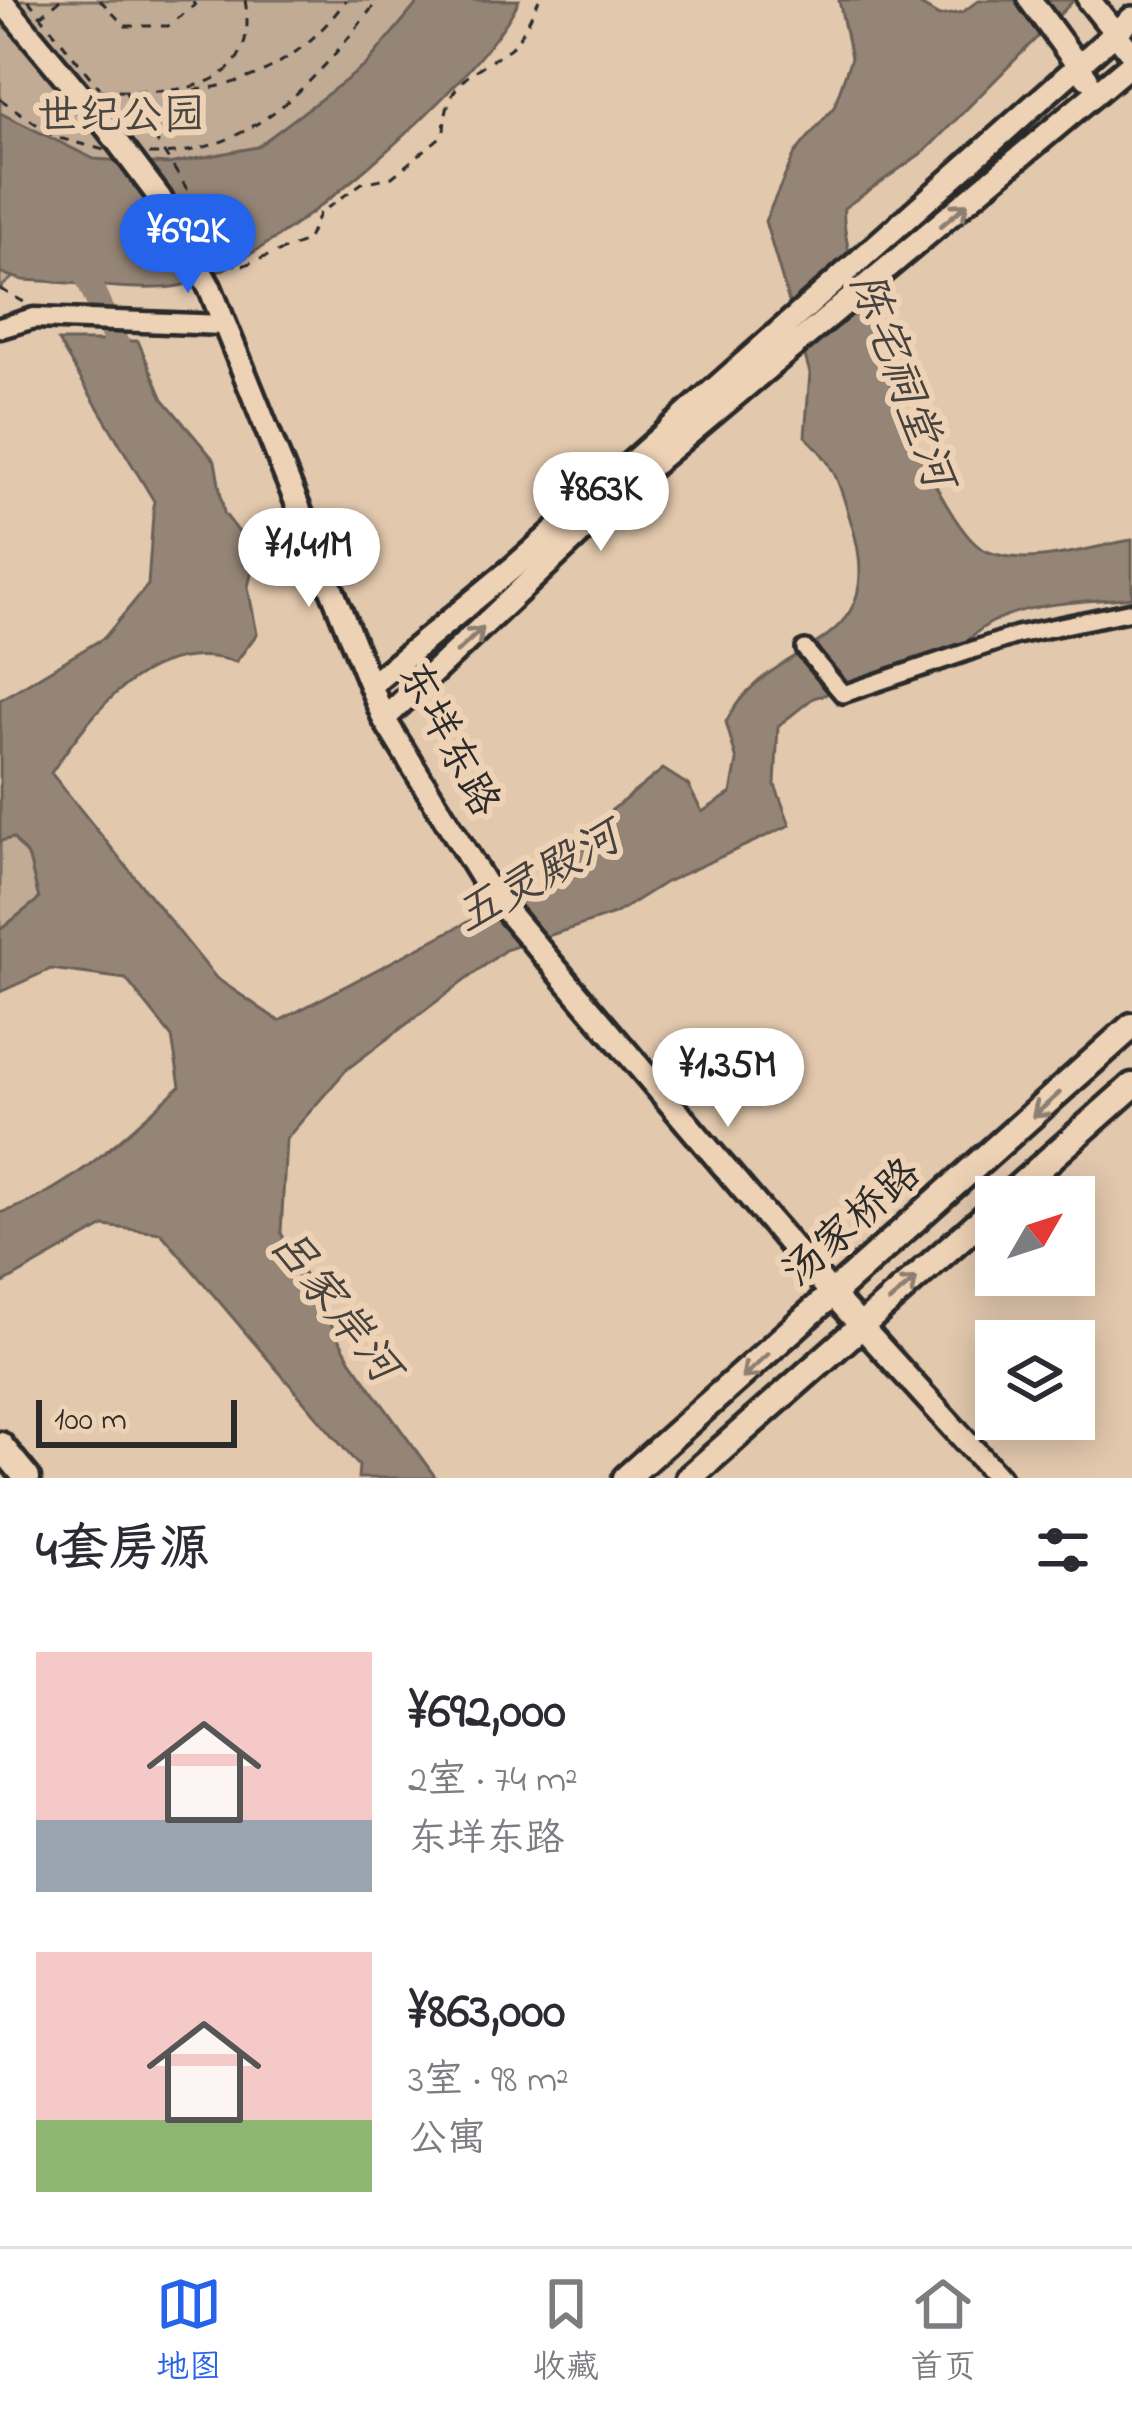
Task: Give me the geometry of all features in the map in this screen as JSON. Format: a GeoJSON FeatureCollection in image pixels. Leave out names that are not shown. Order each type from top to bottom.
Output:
{"type":"FeatureCollection","features":[{"type":"Feature","properties":{"kind":"main road","name":"东垟东路"},"geometry":{"type":"LineString","coordinates":[[1,0],[160,198],[210,288],[384,719],[489,890],[832,1294],[999,1478]]}},
{"type":"Feature","properties":{"kind":"main road"},"geometry":{"type":"LineString","coordinates":[[1030,0],[1098,93]]}},
{"type":"Feature","properties":{"kind":"main road"},"geometry":{"type":"LineString","coordinates":[[384,719],[659,460],[1098,93],[1132,59],[1124,26],[1091,3]]}},
{"type":"Feature","properties":{"kind":"main road"},"geometry":{"type":"LineString","coordinates":[[371,685],[1081,69],[1124,26]]}},
{"type":"Feature","properties":{"kind":"main road","name":"汤家桥路"},"geometry":{"type":"LineString","coordinates":[[626,1478],[1132,1026]]}},
{"type":"Feature","properties":{"kind":"main road"},"geometry":{"type":"LineString","coordinates":[[1031,1176],[1132,1086]]}},
{"type":"Feature","properties":{"kind":"main road","name":"汤家桥路"},"geometry":{"type":"LineString","coordinates":[[689,1478],[975,1226]]}},
{"type":"Feature","properties":{"kind":"main road"},"geometry":{"type":"LineString","coordinates":[[0,1445],[26,1478]]}},
{"type":"Feature","properties":{"kind":"street"},"geometry":{"type":"LineString","coordinates":[[0,328],[34,318],[224,325]]}},
{"type":"Feature","properties":{"kind":"street"},"geometry":{"type":"LineString","coordinates":[[805,649],[843,694],[1017,635],[1132,611]]}},
{"type":"Feature","properties":{"kind":"path"},"geometry":{"type":"LineString","coordinates":[[28,0],[100,90],[124,91],[185,91],[245,83],[321,35],[346,0]]}},
{"type":"Feature","properties":{"kind":"path"},"geometry":{"type":"LineString","coordinates":[[40,16],[60,0]]}},
{"type":"Feature","properties":{"kind":"path"},"geometry":{"type":"LineString","coordinates":[[100,0],[125,26],[169,26],[195,5],[191,0]]}},
{"type":"Feature","properties":{"kind":"path"},"geometry":{"type":"LineString","coordinates":[[185,91],[208,84],[241,53],[248,27],[245,0]]}},
{"type":"Feature","properties":{"kind":"path"},"geometry":{"type":"LineString","coordinates":[[138,153],[164,153],[251,129],[291,101],[328,64],[378,0]]}},
{"type":"Feature","properties":{"kind":"path"},"geometry":{"type":"LineString","coordinates":[[124,91],[237,268],[307,241],[319,214],[362,183],[392,177],[444,134],[445,103],[479,63],[513,46],[539,0]]}},
{"type":"Feature","properties":{"kind":"path"},"geometry":{"type":"LineString","coordinates":[[0,99],[55,137],[84,148],[120,151]]}},
{"type":"Feature","properties":{"kind":"path"},"geometry":{"type":"LineString","coordinates":[[0,289],[20,296],[34,318]]}},
{"type":"Feature","properties":{"kind":"green space","name":"世纪公园"},"geometry":{"type":"Polygon","coordinates":[[[0,0],[498,0],[319,190],[41,254],[0,288],[0,0]]]}},
{"type":"Feature","properties":{"kind":"green space"},"geometry":{"type":"Polygon","coordinates":[[[13,837],[29,858],[39,899],[0,930],[0,841],[13,837]]]}},
{"type":"Feature","properties":{"kind":"shaded area"},"geometry":{"type":"Polygon","coordinates":[[[420,0],[519,0],[498,34],[419,121],[315,210],[263,246],[217,273],[163,288],[23,280],[0,273],[0,113],[94,159],[168,164],[257,147],[365,66],[420,0]]]}},
{"type":"Feature","properties":{"kind":"shaded area"},"geometry":{"type":"Polygon","coordinates":[[[839,0],[912,0],[939,16],[963,12],[979,0],[1074,0],[926,150],[844,208],[846,238],[894,393],[942,497],[965,533],[986,551],[1021,558],[1132,540],[1132,597],[1012,614],[972,636],[958,654],[813,698],[778,726],[775,785],[790,825],[664,883],[615,914],[505,950],[347,1069],[286,1139],[281,1233],[351,1361],[436,1478],[358,1478],[359,1466],[161,1233],[104,1226],[0,1285],[0,1213],[73,1176],[180,1086],[172,1037],[126,979],[51,969],[0,992],[0,930],[39,899],[29,858],[13,838],[0,841],[0,700],[105,637],[148,585],[154,501],[58,341],[138,341],[163,399],[215,461],[224,513],[256,554],[248,587],[257,634],[236,662],[205,656],[177,659],[127,684],[86,726],[51,773],[216,978],[279,1021],[477,917],[577,874],[572,842],[663,769],[688,785],[702,812],[731,793],[737,761],[726,722],[745,694],[841,623],[856,600],[860,568],[852,525],[831,467],[805,436],[810,373],[765,221],[795,153],[834,107],[851,58],[839,0]]]}},
{"type":"Feature","properties":{"kind":"waterway"},"geometry":{"type":"LineString","coordinates":[[77,255],[129,371]]}},
{"type":"Feature","properties":{"kind":"water label","name":"陈宅祠堂河"},"geometry":{"type":"Point","coordinates":[900,381]}},
{"type":"Feature","properties":{"kind":"water label","name":"五灵殿河"},"geometry":{"type":"Point","coordinates":[539,879]}},
{"type":"Feature","properties":{"kind":"water label","name":"吕家岸河"},"geometry":{"type":"Point","coordinates":[333,1307]}}]}
